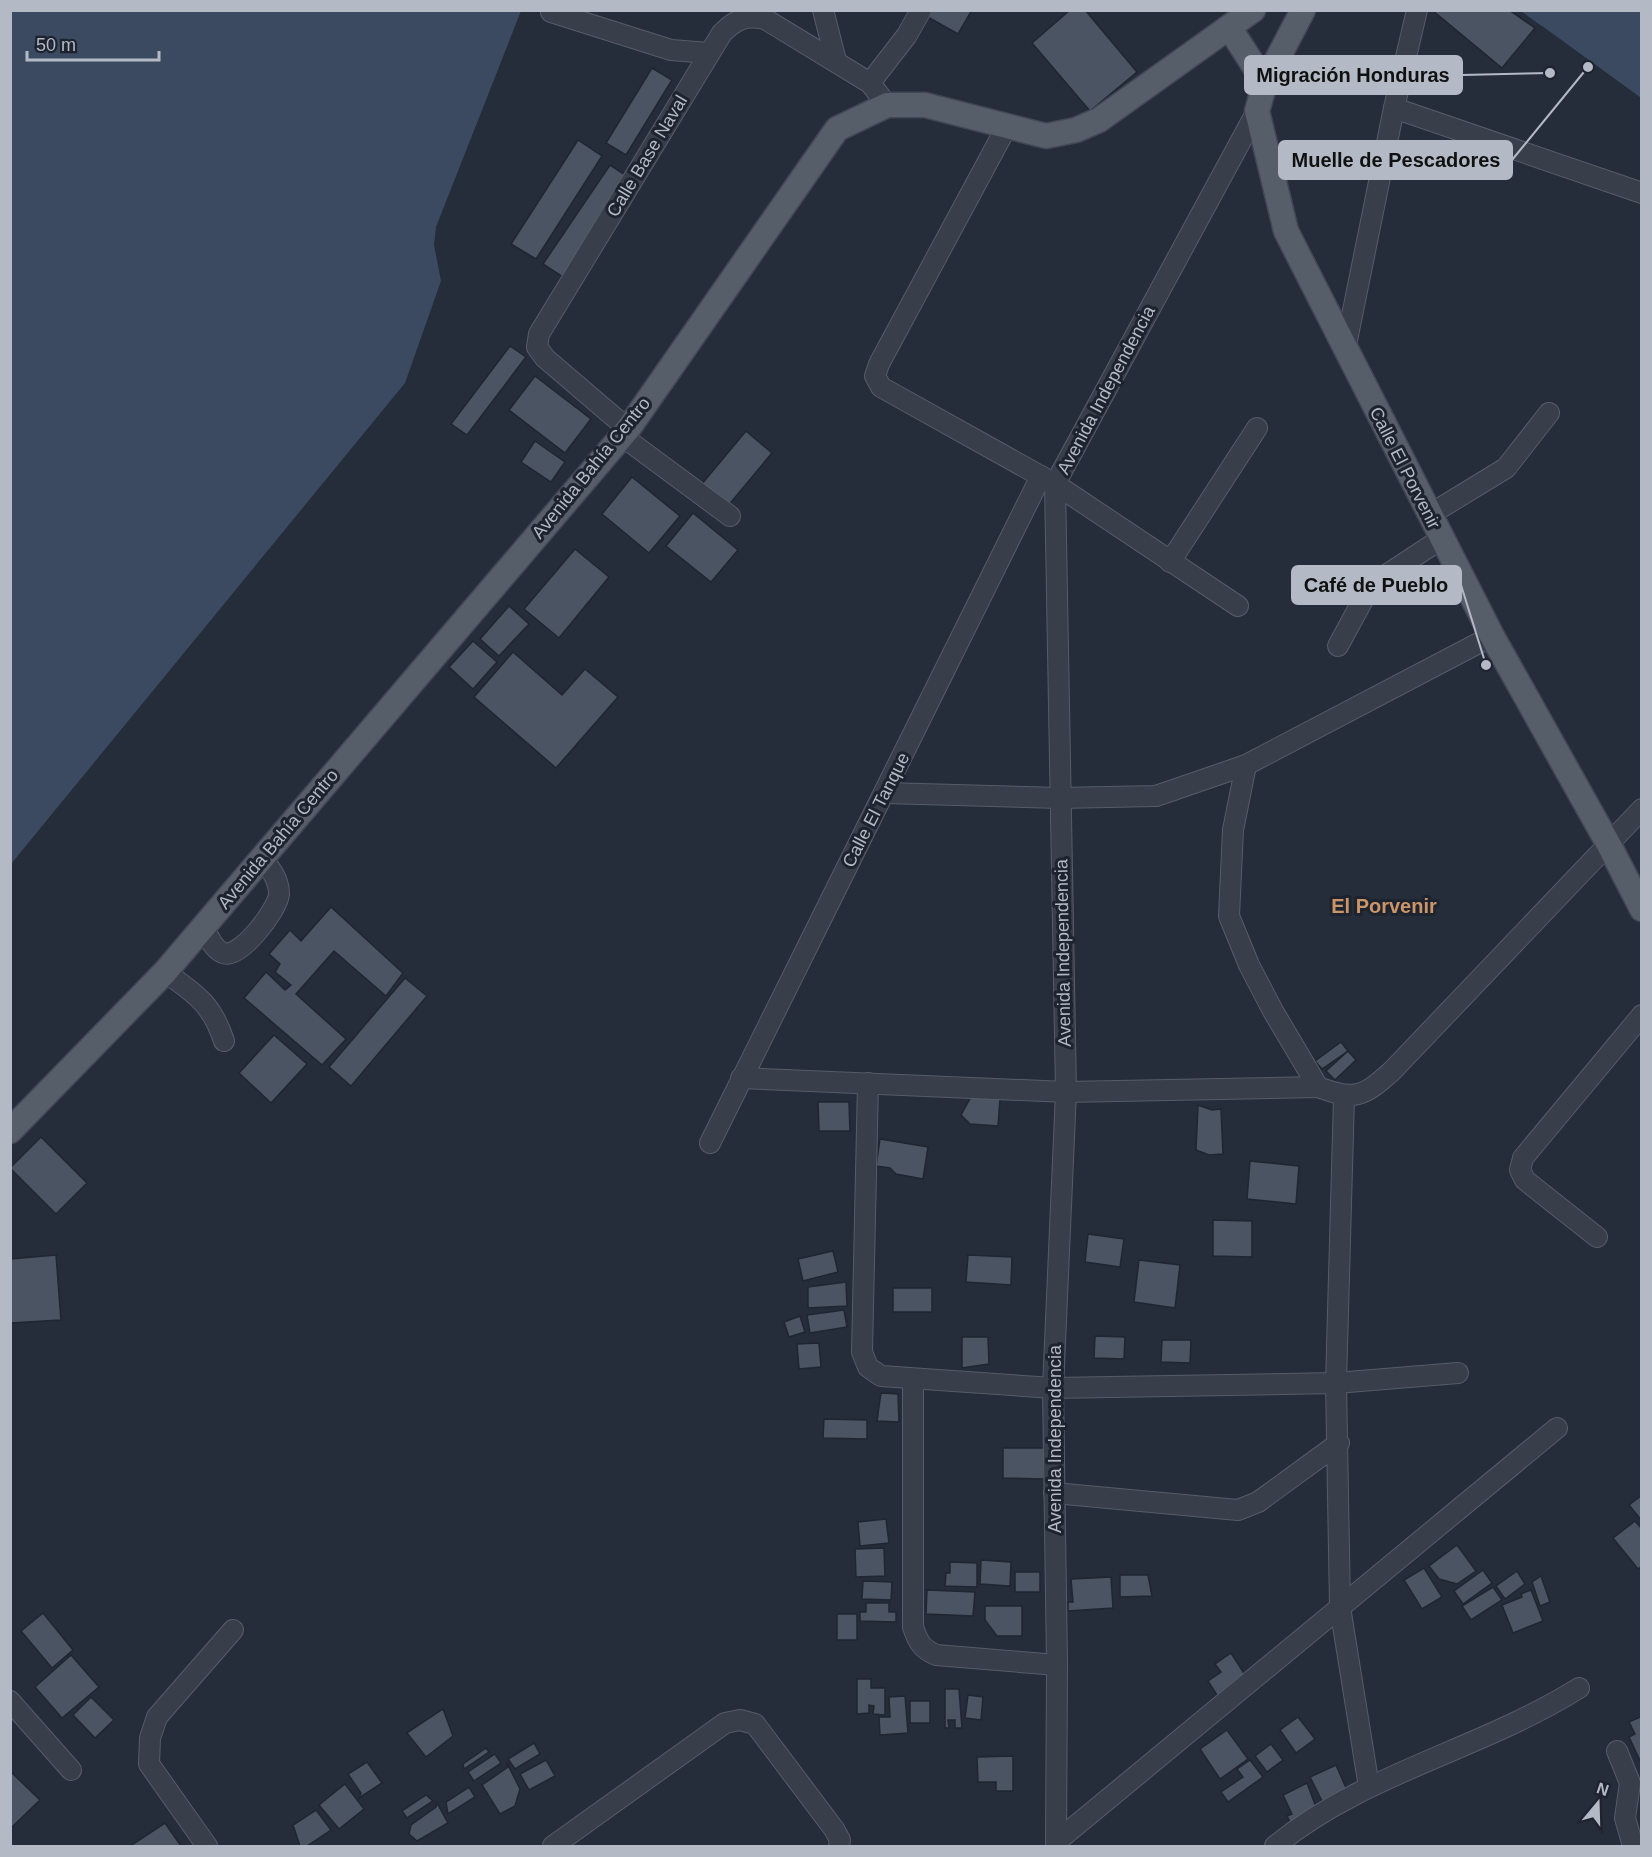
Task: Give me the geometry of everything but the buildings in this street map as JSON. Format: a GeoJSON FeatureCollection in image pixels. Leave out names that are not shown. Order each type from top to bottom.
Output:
{"type":"FeatureCollection","features":[{"type":"Feature","properties":{"kind":"main road","name":"Avenida Bahía Centro"},"geometry":{"type":"LineString","coordinates":[[10,1131],[165,972],[625,432],[837,129],[887,105],[925,105],[1046,136],[1076,130],[1099,120],[1252,10]]}},
{"type":"Feature","properties":{"kind":"main road","name":"Calle El Porvenir"},"geometry":{"type":"LineString","coordinates":[[1303,10],[1265,83],[1257,111],[1286,231],[1491,636],[1609,845],[1641,909]]}},
{"type":"Feature","properties":{"kind":"main road"},"geometry":{"type":"LineString","coordinates":[[1229,27],[1265,83]]}},
{"type":"Feature","properties":{"kind":"street"},"geometry":{"type":"LineString","coordinates":[[823,10],[836,61]]}},
{"type":"Feature","properties":{"kind":"street"},"geometry":{"type":"LineString","coordinates":[[870,83],[907,36],[921,10]]}},
{"type":"Feature","properties":{"kind":"street"},"geometry":{"type":"LineString","coordinates":[[1345,350],[1394,108],[1417,10]]}},
{"type":"Feature","properties":{"kind":"street"},"geometry":{"type":"LineString","coordinates":[[551,12],[671,50],[709,53]]}},
{"type":"Feature","properties":{"kind":"street","name":"Calle Base Naval"},"geometry":{"type":"LineString","coordinates":[[730,516],[625,432],[545,358],[537,347],[539,334],[709,53],[722,33],[734,21],[750,16],[765,19],[870,83],[887,105]]}},
{"type":"Feature","properties":{"kind":"street"},"geometry":{"type":"LineString","coordinates":[[1394,108],[1641,193]]}},
{"type":"Feature","properties":{"kind":"street","name":"Avenida Independencia"},"geometry":{"type":"LineString","coordinates":[[1056,1844],[1057,1665],[1053,1388],[1066,1092],[1048,480],[1257,111]]}},
{"type":"Feature","properties":{"kind":"street"},"geometry":{"type":"LineString","coordinates":[[1007,126],[879,364],[875,376],[881,387],[1048,480],[1238,606]]}},
{"type":"Feature","properties":{"kind":"street"},"geometry":{"type":"LineString","coordinates":[[1429,515],[1506,468],[1549,413]]}},
{"type":"Feature","properties":{"kind":"street"},"geometry":{"type":"LineString","coordinates":[[1170,562],[1257,428]]}},
{"type":"Feature","properties":{"kind":"street","name":"Calle El Tanque"},"geometry":{"type":"LineString","coordinates":[[710,1143],[885,793],[1048,480]]}},
{"type":"Feature","properties":{"kind":"street"},"geometry":{"type":"LineString","coordinates":[[1338,646],[1371,585],[1441,539]]}},
{"type":"Feature","properties":{"kind":"street"},"geometry":{"type":"LineString","coordinates":[[885,793],[1059,798],[1155,796],[1246,765],[1491,636]]}},
{"type":"Feature","properties":{"kind":"street"},"geometry":{"type":"LineString","coordinates":[[1246,765],[1233,830],[1229,916],[1249,965],[1268,1002],[1318,1087]]}},
{"type":"Feature","properties":{"kind":"street"},"geometry":{"type":"LineString","coordinates":[[741,1078],[1066,1092],[1318,1087],[1344,1097],[1368,1092],[1392,1071],[1641,809]]}},
{"type":"Feature","properties":{"kind":"street"},"geometry":{"type":"LineString","coordinates":[[204,927],[220,952],[229,954],[239,951],[277,905],[279,892],[274,874],[261,857]]}},
{"type":"Feature","properties":{"kind":"street"},"geometry":{"type":"LineString","coordinates":[[165,972],[205,1003],[217,1019],[224,1041]]}},
{"type":"Feature","properties":{"kind":"street"},"geometry":{"type":"LineString","coordinates":[[1597,1237],[1525,1180],[1520,1170],[1523,1158],[1641,1015]]}},
{"type":"Feature","properties":{"kind":"street"},"geometry":{"type":"LineString","coordinates":[[868,1083],[862,1352],[868,1367],[881,1376],[1053,1388],[1336,1383],[1458,1373]]}},
{"type":"Feature","properties":{"kind":"street"},"geometry":{"type":"LineString","coordinates":[[1344,1097],[1336,1383],[1340,1607],[1369,1787]]}},
{"type":"Feature","properties":{"kind":"street"},"geometry":{"type":"LineString","coordinates":[[913,1380],[913,1628],[916,1638],[923,1650],[936,1655],[1057,1665]]}},
{"type":"Feature","properties":{"kind":"street"},"geometry":{"type":"LineString","coordinates":[[1056,1844],[1557,1428]]}},
{"type":"Feature","properties":{"kind":"street"},"geometry":{"type":"LineString","coordinates":[[1054,1493],[1238,1510],[1258,1502],[1338,1443]]}},
{"type":"Feature","properties":{"kind":"street"},"geometry":{"type":"LineString","coordinates":[[207,1846],[149,1764],[150,1738],[157,1717],[233,1630]]}},
{"type":"Feature","properties":{"kind":"street"},"geometry":{"type":"LineString","coordinates":[[1277,1846],[1369,1787],[1539,1714],[1579,1688]]}},
{"type":"Feature","properties":{"kind":"street"},"geometry":{"type":"LineString","coordinates":[[10,1701],[72,1770]]}},
{"type":"Feature","properties":{"kind":"street"},"geometry":{"type":"LineString","coordinates":[[553,1846],[725,1723],[740,1720],[755,1724],[834,1829],[840,1840],[839,1846]]}},
{"type":"Feature","properties":{"kind":"street"},"geometry":{"type":"LineString","coordinates":[[1617,1752],[1630,1783],[1625,1818],[1633,1846]]}},
{"type":"Feature","properties":{"kind":"water"},"geometry":{"type":"Polygon","coordinates":[[[11,10],[521,11],[436,227],[434,245],[441,281],[405,383],[11,864],[11,10]]]}},
{"type":"Feature","properties":{"kind":"water"},"geometry":{"type":"Polygon","coordinates":[[[1521,11],[1641,11],[1641,98],[1521,11]]]}},
{"type":"Feature","properties":{"kind":"pier"},"geometry":{"type":"Polygon","coordinates":[[[1542,26],[1641,98],[1642,101],[1540,28],[1542,26]]]}},
{"type":"Feature","properties":{"kind":"place","name":"Muelle de Pescadores"},"geometry":{"type":"Point","coordinates":[1588,67]}},
{"type":"Feature","properties":{"kind":"place","name":"Migración Honduras"},"geometry":{"type":"Point","coordinates":[1550,73]}},
{"type":"Feature","properties":{"kind":"place","name":"Café de Pueblo"},"geometry":{"type":"Point","coordinates":[1486,665]}},
{"type":"Feature","properties":{"kind":"district","name":"El Porvenir"},"geometry":{"type":"Point","coordinates":[1384,906]}}]}
